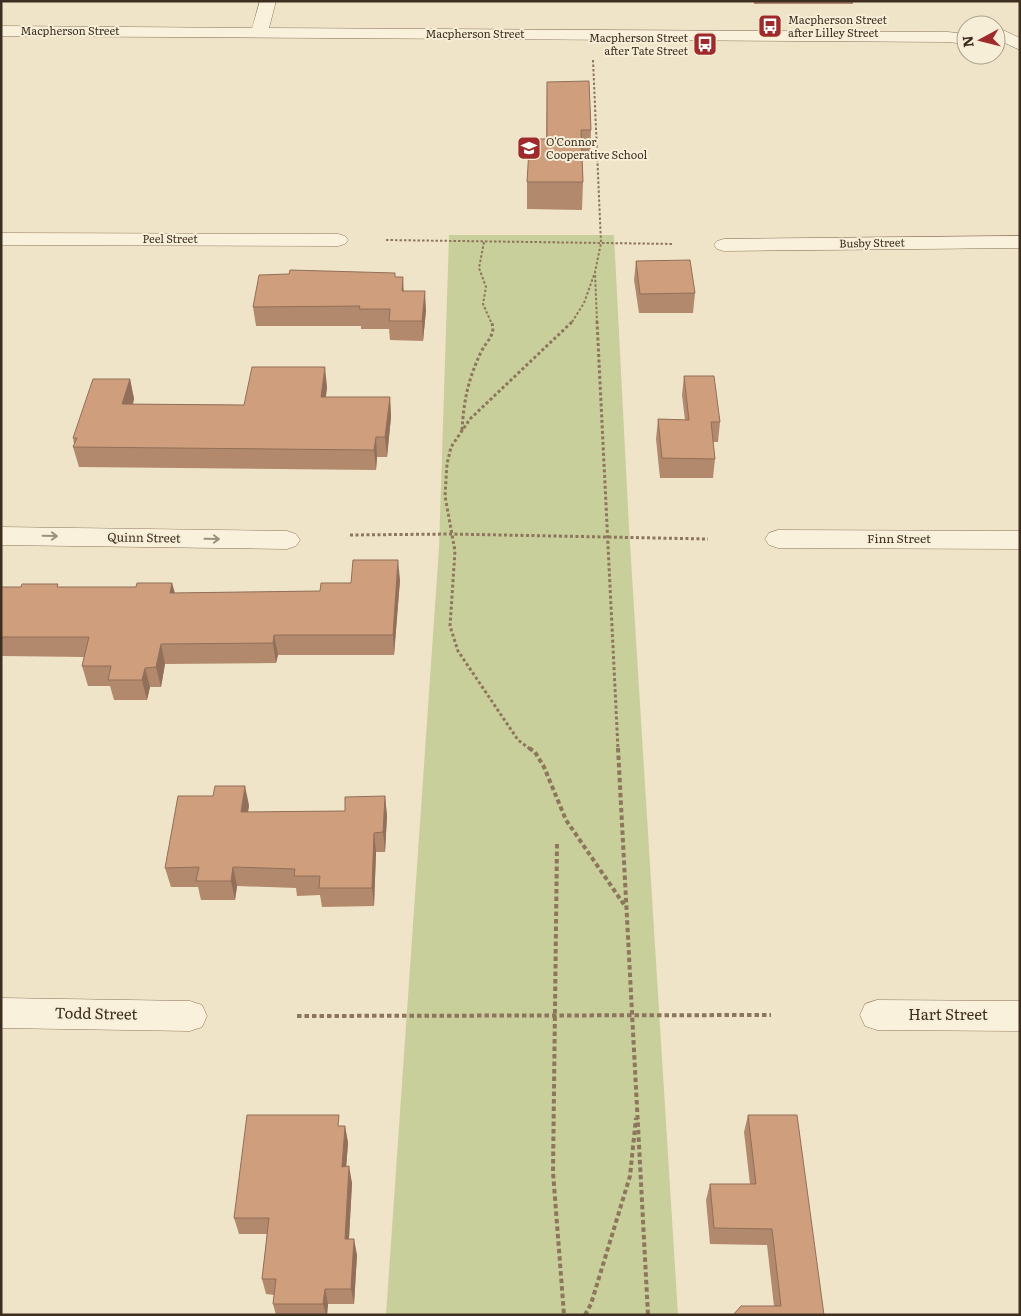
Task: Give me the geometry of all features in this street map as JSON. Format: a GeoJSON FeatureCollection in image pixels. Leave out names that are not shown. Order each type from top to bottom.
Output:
{"type":"FeatureCollection","features":[{"type":"Feature","properties":{"kind":"street"},"geometry":{"type":"LineString","coordinates":[[259,32],[268,1]]}},
{"type":"Feature","properties":{"kind":"street"},"geometry":{"type":"LineString","coordinates":[[1006,36],[1020,25]]}},
{"type":"Feature","properties":{"kind":"street","name":"Macpherson Street"},"geometry":{"type":"LineString","coordinates":[[1,31],[956,38]]}},
{"type":"Feature","properties":{"kind":"street","name":"Macpherson Street"},"geometry":{"type":"LineString","coordinates":[[948,37],[956,34]]}},
{"type":"Feature","properties":{"kind":"street","name":"Peel Street"},"geometry":{"type":"LineString","coordinates":[[1,239],[338,240]]}},
{"type":"Feature","properties":{"kind":"street","name":"Busby Street"},"geometry":{"type":"LineString","coordinates":[[724,245],[1020,242]]}},
{"type":"Feature","properties":{"kind":"street","name":"Quinn Street"},"geometry":{"type":"LineString","coordinates":[[1,536],[287,540]]}},
{"type":"Feature","properties":{"kind":"street","name":"Finn Street"},"geometry":{"type":"LineString","coordinates":[[778,539],[1020,540]]}},
{"type":"Feature","properties":{"kind":"street","name":"Todd Street"},"geometry":{"type":"LineString","coordinates":[[1,1013],[190,1016]]}},
{"type":"Feature","properties":{"kind":"street","name":"Hart Street"},"geometry":{"type":"LineString","coordinates":[[877,1015],[1020,1016]]}},
{"type":"Feature","properties":{"kind":"path"},"geometry":{"type":"LineString","coordinates":[[593,57],[601,243],[595,272],[584,303],[572,321],[470,418],[451,447],[446,464],[445,496],[454,551],[450,626],[458,651],[518,740],[534,752],[544,767],[566,820],[625,907]]}},
{"type":"Feature","properties":{"kind":"path"},"geometry":{"type":"LineString","coordinates":[[386,240],[674,244]]}},
{"type":"Feature","properties":{"kind":"path"},"geometry":{"type":"LineString","coordinates":[[462,430],[465,393],[482,350],[492,335],[493,326],[483,304],[486,287],[479,268],[484,242]]}},
{"type":"Feature","properties":{"kind":"path"},"geometry":{"type":"LineString","coordinates":[[595,272],[625,907],[648,1315]]}},
{"type":"Feature","properties":{"kind":"path"},"geometry":{"type":"LineString","coordinates":[[350,535],[451,534],[608,539],[708,539]]}},
{"type":"Feature","properties":{"kind":"path"},"geometry":{"type":"LineString","coordinates":[[557,844],[553,1172],[564,1315]]}},
{"type":"Feature","properties":{"kind":"path"},"geometry":{"type":"LineString","coordinates":[[297,1016],[771,1015]]}},
{"type":"Feature","properties":{"kind":"path"},"geometry":{"type":"LineString","coordinates":[[585,1315],[591,1304],[630,1176],[637,1108]]}},
{"type":"Feature","properties":{"kind":"green space"},"geometry":{"type":"Polygon","coordinates":[[[449,235],[614,235],[629,527],[678,1315],[386,1315],[439,548],[449,235]]]}},
{"type":"Feature","properties":{"kind":"building"},"geometry":{"type":"Polygon","coordinates":[[[589,81],[591,130],[581,130],[583,182],[527,182],[529,149],[532,149],[532,139],[547,139],[547,82],[589,81]]]}},
{"type":"Feature","properties":{"kind":"building"},"geometry":{"type":"Polygon","coordinates":[[[690,260],[695,293],[640,294],[636,261],[690,260]]]}},
{"type":"Feature","properties":{"kind":"building"},"geometry":{"type":"Polygon","coordinates":[[[290,270],[395,273],[395,277],[403,277],[402,291],[425,291],[422,321],[389,321],[390,309],[359,309],[360,306],[253,307],[259,275],[289,274],[290,270]]]}},
{"type":"Feature","properties":{"kind":"building"},"geometry":{"type":"Polygon","coordinates":[[[252,367],[325,367],[321,397],[390,397],[385,437],[376,437],[374,450],[73,447],[77,438],[73,438],[93,379],[130,379],[122,404],[244,405],[252,367]]]}},
{"type":"Feature","properties":{"kind":"building"},"geometry":{"type":"Polygon","coordinates":[[[684,376],[714,376],[720,422],[711,422],[715,459],[662,458],[658,419],[689,420],[684,376]]]}},
{"type":"Feature","properties":{"kind":"building"},"geometry":{"type":"Polygon","coordinates":[[[353,560],[398,560],[393,635],[274,635],[273,643],[161,644],[156,667],[145,668],[142,680],[108,680],[111,666],[82,666],[89,637],[1,637],[1,587],[21,587],[22,584],[58,584],[57,587],[136,587],[137,583],[172,583],[170,593],[320,591],[321,583],[351,583],[353,560]]]}},
{"type":"Feature","properties":{"kind":"building"},"geometry":{"type":"Polygon","coordinates":[[[215,786],[245,786],[241,812],[345,811],[345,797],[385,796],[383,832],[374,833],[372,888],[319,888],[320,876],[294,876],[295,869],[233,867],[231,881],[196,881],[199,867],[165,868],[178,796],[213,796],[215,786]]]}},
{"type":"Feature","properties":{"kind":"building"},"geometry":{"type":"Polygon","coordinates":[[[247,1115],[339,1115],[338,1126],[345,1126],[342,1167],[349,1166],[345,1239],[354,1239],[351,1289],[325,1289],[323,1304],[273,1304],[276,1279],[262,1279],[269,1218],[234,1218],[247,1115]]]}},
{"type":"Feature","properties":{"kind":"building"},"geometry":{"type":"Polygon","coordinates":[[[748,1115],[797,1115],[824,1315],[733,1315],[741,1306],[781,1306],[772,1229],[714,1228],[710,1184],[756,1184],[748,1115]]]}},
{"type":"Feature","properties":{"kind":"place","name":"Macpherson Street after Lilley Street"},"geometry":{"type":"Point","coordinates":[770,26]}},
{"type":"Feature","properties":{"kind":"place","name":"Macpherson Street after Tate Street"},"geometry":{"type":"Point","coordinates":[705,44]}},
{"type":"Feature","properties":{"kind":"place","name":"O'Connor Cooperative School"},"geometry":{"type":"Point","coordinates":[529,148]}}]}
